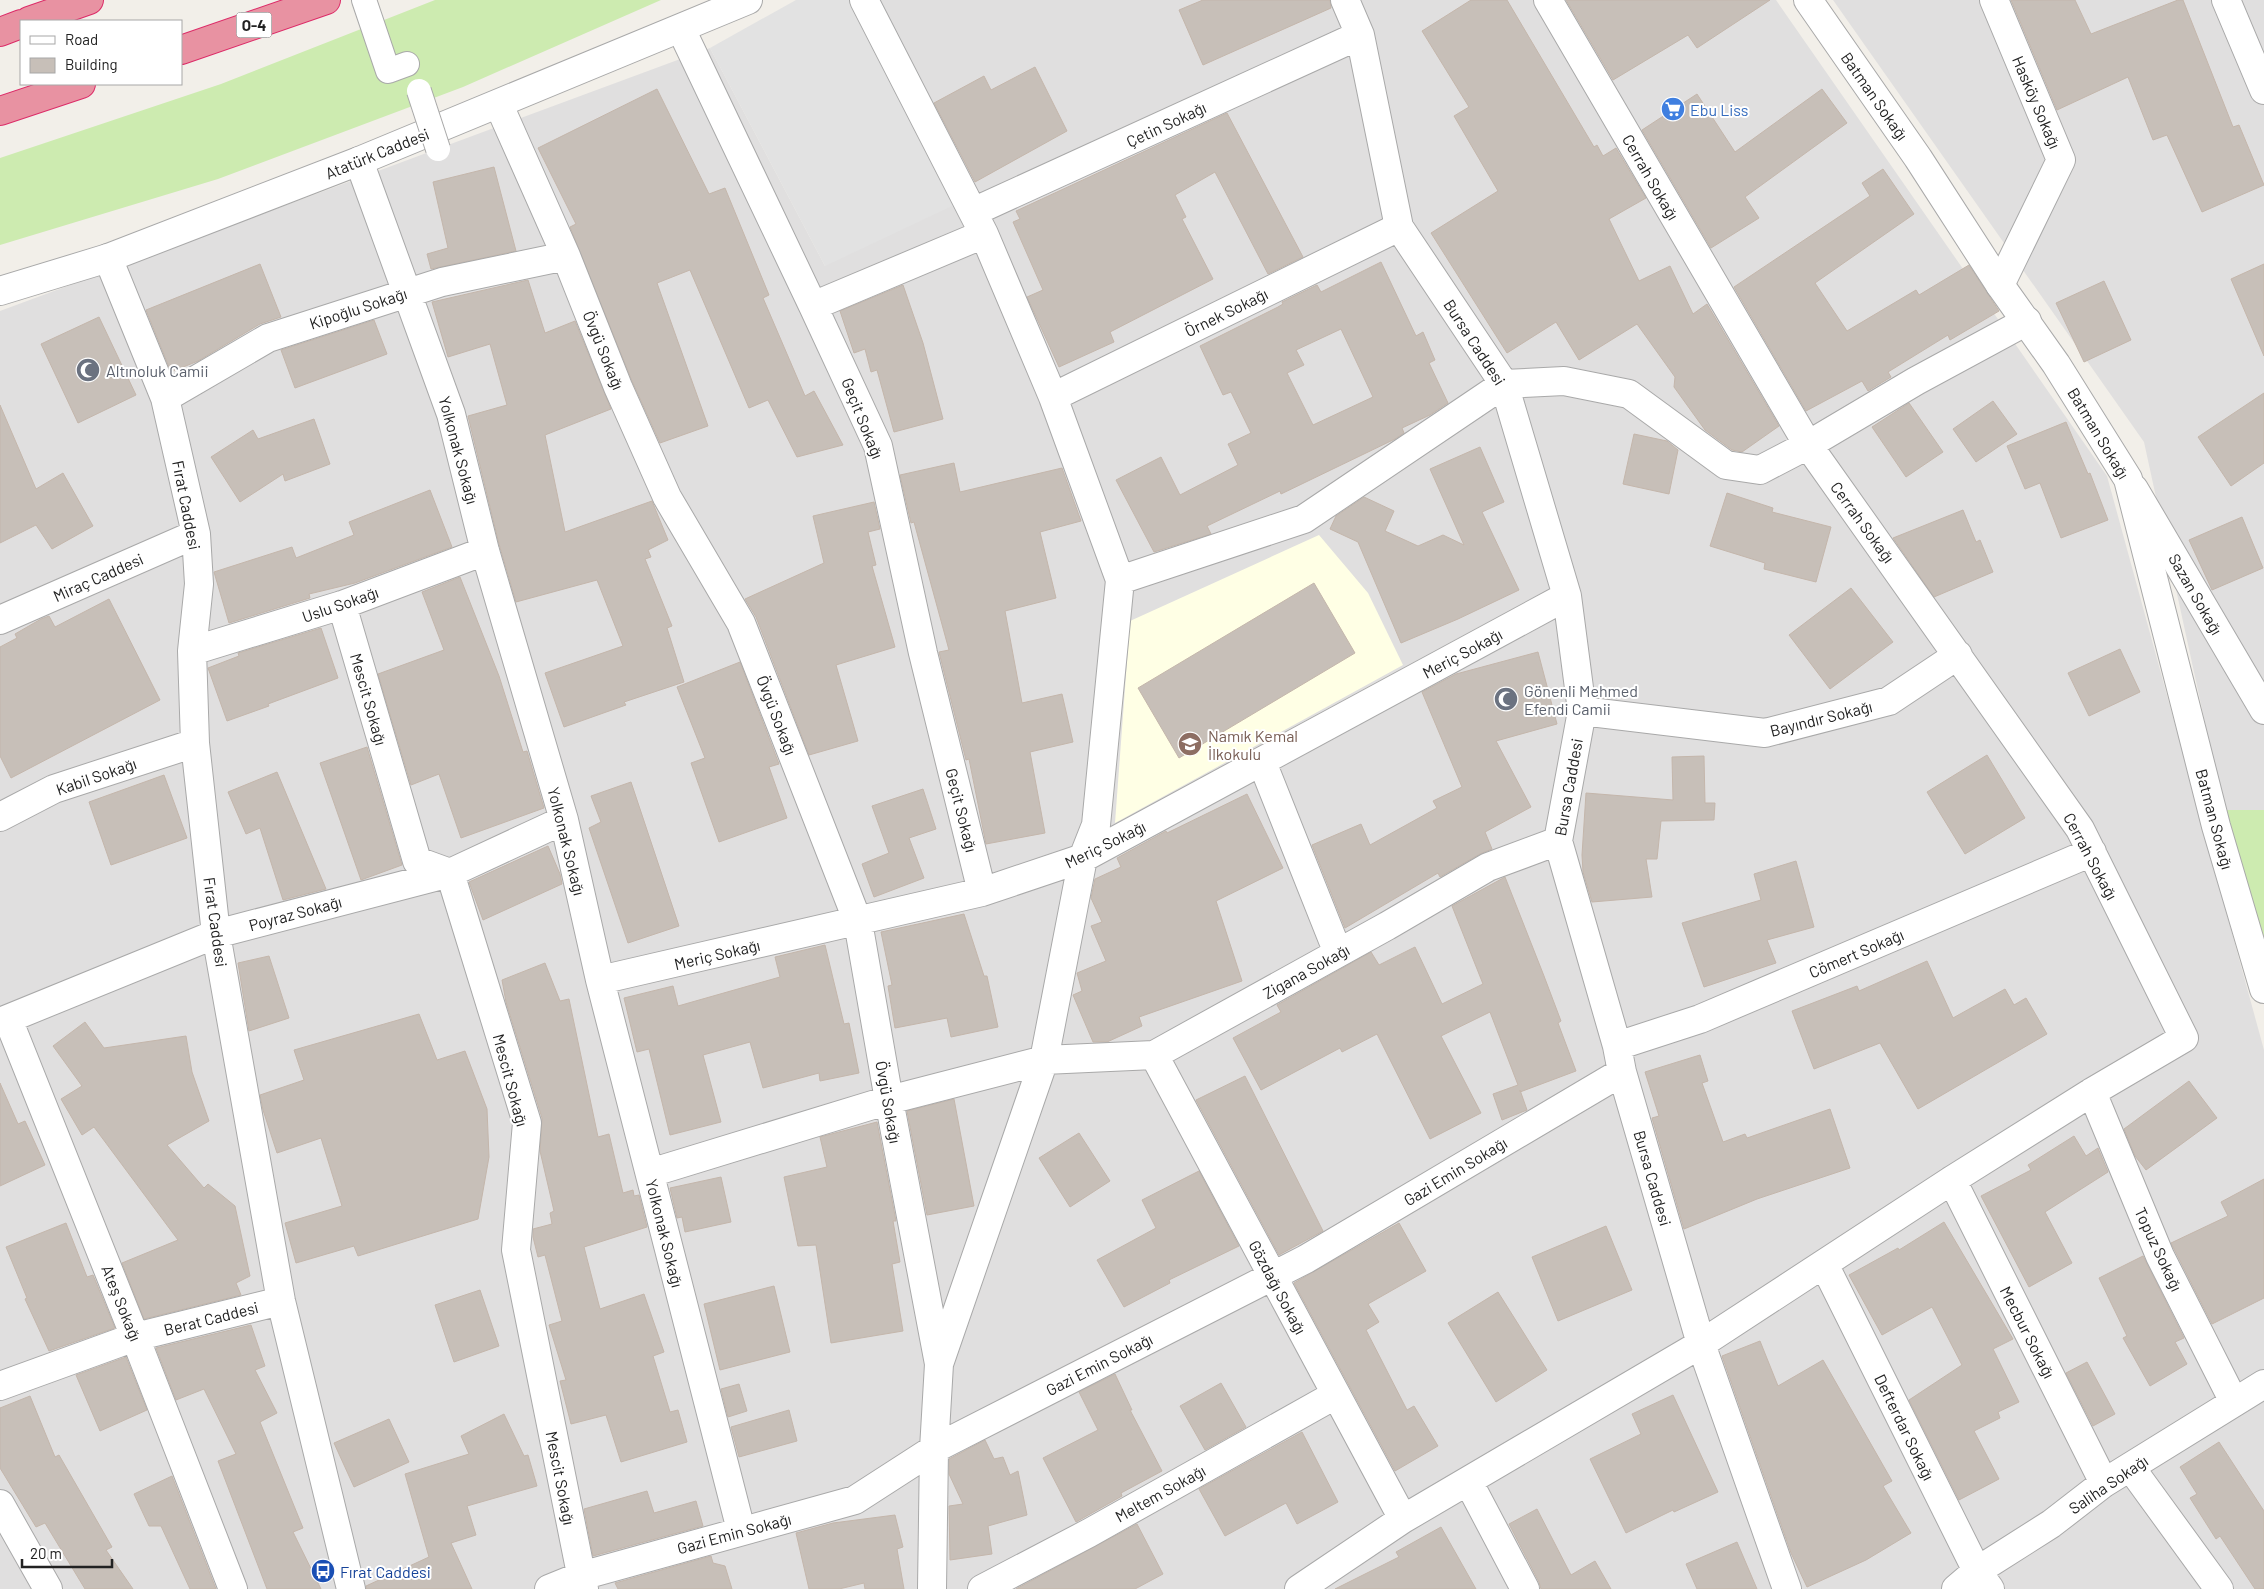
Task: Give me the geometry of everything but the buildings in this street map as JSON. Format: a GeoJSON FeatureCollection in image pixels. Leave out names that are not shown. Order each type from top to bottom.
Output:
{"type":"FeatureCollection","features":[{"type":"Feature","properties":{"kind":"highway"},"geometry":{"type":"LineString","coordinates":[[32,20],[89,0]]}},
{"type":"Feature","properties":{"kind":"highway","name":"O-4"},"geometry":{"type":"LineString","coordinates":[[182,50],[326,0]]}},
{"type":"Feature","properties":{"kind":"highway"},"geometry":{"type":"LineString","coordinates":[[0,32],[20,24]]}},
{"type":"Feature","properties":{"kind":"highway"},"geometry":{"type":"LineString","coordinates":[[0,111],[78,85]]}},
{"type":"Feature","properties":{"kind":"street"},"geometry":{"type":"LineString","coordinates":[[364,0],[388,71],[407,64]]}},
{"type":"Feature","properties":{"kind":"street","name":"Atatürk Caddesi"},"geometry":{"type":"LineString","coordinates":[[0,291],[108,258],[360,161],[499,105],[748,0]]}},
{"type":"Feature","properties":{"kind":"street"},"geometry":{"type":"LineString","coordinates":[[864,0],[978,223],[1052,397],[1120,580],[1096,825],[1083,858],[1044,1060],[940,1364],[934,1449],[932,1589]]}},
{"type":"Feature","properties":{"kind":"street","name":"Bursa Caddesi"},"geometry":{"type":"LineString","coordinates":[[1345,0],[1360,35],[1399,227],[1504,384],[1567,596],[1582,711],[1558,841],[1701,1344],[1787,1589]]}},
{"type":"Feature","properties":{"kind":"street","name":"Cerrah Sokağı"},"geometry":{"type":"LineString","coordinates":[[1548,0],[1808,445],[2080,829],[2092,852],[2184,1038],[2092,1092]]}},
{"type":"Feature","properties":{"kind":"street","name":"Batman Sokağı"},"geometry":{"type":"LineString","coordinates":[[1808,0],[1918,158],[2000,284],[2027,321],[2128,479],[2216,826],[2264,989]]}},
{"type":"Feature","properties":{"kind":"street","name":"Hasköy Sokağı"},"geometry":{"type":"LineString","coordinates":[[1994,0],[2061,160],[2000,284]]}},
{"type":"Feature","properties":{"kind":"street"},"geometry":{"type":"LineString","coordinates":[[2226,0],[2264,90]]}},
{"type":"Feature","properties":{"kind":"street","name":"Geçit Sokağı"},"geometry":{"type":"LineString","coordinates":[[682,29],[878,446],[923,653],[982,892]]}},
{"type":"Feature","properties":{"kind":"street","name":"Çetin Sokağı"},"geometry":{"type":"LineString","coordinates":[[813,306],[1360,35]]}},
{"type":"Feature","properties":{"kind":"street"},"geometry":{"type":"LineString","coordinates":[[419,91],[438,149]]}},
{"type":"Feature","properties":{"kind":"street","name":"Övgü Sokağı"},"geometry":{"type":"LineString","coordinates":[[499,105],[566,256],[618,387],[666,497],[740,623],[858,922],[889,1100],[940,1364]]}},
{"type":"Feature","properties":{"kind":"street","name":"Yolkonak Sokağı"},"geometry":{"type":"LineString","coordinates":[[360,161],[451,414],[485,551],[564,820],[600,980],[741,1530]]}},
{"type":"Feature","properties":{"kind":"street","name":"Örnek Sokağı"},"geometry":{"type":"LineString","coordinates":[[1052,397],[1399,227]]}},
{"type":"Feature","properties":{"kind":"street","name":"Kipoğlu Sokağı"},"geometry":{"type":"LineString","coordinates":[[165,398],[268,338],[406,292],[442,282],[566,256]]}},
{"type":"Feature","properties":{"kind":"street","name":"Fırat Caddesi"},"geometry":{"type":"LineString","coordinates":[[108,258],[165,398],[196,534],[199,584],[192,651],[195,742],[216,934],[281,1301],[351,1589]]}},
{"type":"Feature","properties":{"kind":"street"},"geometry":{"type":"LineString","coordinates":[[1120,580],[1304,519],[1504,384],[1564,381],[1629,394],[1726,465],[1760,470],[1808,445],[1916,381],[2027,321]]}},
{"type":"Feature","properties":{"kind":"street","name":"Sazan Sokağı"},"geometry":{"type":"LineString","coordinates":[[2128,479],[2264,710]]}},
{"type":"Feature","properties":{"kind":"street","name":"Miraç Caddesi"},"geometry":{"type":"LineString","coordinates":[[0,620],[196,534]]}},
{"type":"Feature","properties":{"kind":"street","name":"Uslu Sokağı"},"geometry":{"type":"LineString","coordinates":[[192,651],[342,605],[485,551]]}},
{"type":"Feature","properties":{"kind":"street","name":"Meriç Sokağı"},"geometry":{"type":"LineString","coordinates":[[600,980],[982,892],[1083,858],[1567,596]]}},
{"type":"Feature","properties":{"kind":"street","name":"Mescit Sokağı"},"geometry":{"type":"LineString","coordinates":[[342,605],[417,861],[450,873],[527,1123],[516,1250],[582,1582]]}},
{"type":"Feature","properties":{"kind":"street","name":"Bayındır Sokağı"},"geometry":{"type":"LineString","coordinates":[[1582,711],[1765,733],[1889,701],[1958,655]]}},
{"type":"Feature","properties":{"kind":"street","name":"Kabil Sokağı"},"geometry":{"type":"LineString","coordinates":[[0,816],[54,790],[195,742]]}},
{"type":"Feature","properties":{"kind":"street"},"geometry":{"type":"LineString","coordinates":[[1262,762],[1338,953]]}},
{"type":"Feature","properties":{"kind":"street","name":"Poyraz Sokağı"},"geometry":{"type":"LineString","coordinates":[[4,1020],[216,934],[450,873],[564,820]]}},
{"type":"Feature","properties":{"kind":"street","name":"Zigana Sokağı"},"geometry":{"type":"LineString","coordinates":[[650,1173],[889,1100],[1044,1060],[1154,1055],[1488,867],[1558,841]]}},
{"type":"Feature","properties":{"kind":"street","name":"Cömert Sokağı"},"geometry":{"type":"LineString","coordinates":[[1619,1059],[1700,1019],[2092,852]]}},
{"type":"Feature","properties":{"kind":"street","name":"Ateş Sokağı"},"geometry":{"type":"LineString","coordinates":[[4,1020],[135,1337],[233,1589]]}},
{"type":"Feature","properties":{"kind":"street","name":"Gözdağı Sokağı"},"geometry":{"type":"LineString","coordinates":[[1154,1055],[1403,1519]]}},
{"type":"Feature","properties":{"kind":"street","name":"Gazi Emin Sokağı"},"geometry":{"type":"LineString","coordinates":[[549,1589],[582,1582],[741,1530],[855,1500],[934,1449],[1306,1259],[1619,1059]]}},
{"type":"Feature","properties":{"kind":"street"},"geometry":{"type":"LineString","coordinates":[[1310,1586],[1403,1519],[1701,1344],[1952,1180],[2092,1092]]}},
{"type":"Feature","properties":{"kind":"street","name":"Topuz Sokağı"},"geometry":{"type":"LineString","coordinates":[[2092,1092],[2160,1256],[2234,1402]]}},
{"type":"Feature","properties":{"kind":"street","name":"Mecbur Sokağı"},"geometry":{"type":"LineString","coordinates":[[1952,1180],[2104,1483]]}},
{"type":"Feature","properties":{"kind":"street","name":"Defterdar Sokağı"},"geometry":{"type":"LineString","coordinates":[[1824,1264],[1983,1580]]}},
{"type":"Feature","properties":{"kind":"street","name":"Berat Caddesi"},"geometry":{"type":"LineString","coordinates":[[0,1386],[135,1337],[281,1301]]}},
{"type":"Feature","properties":{"kind":"street","name":"Saliha Sokağı"},"geometry":{"type":"LineString","coordinates":[[1956,1589],[1983,1580],[2104,1483],[2264,1384]]}},
{"type":"Feature","properties":{"kind":"street","name":"Meltem Sokağı"},"geometry":{"type":"LineString","coordinates":[[982,1589],[1089,1533],[1336,1394]]}},
{"type":"Feature","properties":{"kind":"street"},"geometry":{"type":"LineString","coordinates":[[2131,1468],[2218,1589]]}},
{"type":"Feature","properties":{"kind":"street"},"geometry":{"type":"LineString","coordinates":[[1468,1482],[1525,1589]]}},
{"type":"Feature","properties":{"kind":"street"},"geometry":{"type":"LineString","coordinates":[[0,1504],[48,1589]]}},
{"type":"Feature","properties":{"kind":"shaded area"},"geometry":{"type":"Polygon","coordinates":[[[796,0],[851,0],[954,205],[825,266],[710,48],[796,0]]]}},
{"type":"Feature","properties":{"kind":"shaded area"},"geometry":{"type":"Polygon","coordinates":[[[851,0],[1776,0],[2107,476],[2264,1050],[2264,1589],[0,1589],[0,311],[710,48],[825,266],[851,0]]]}},
{"type":"Feature","properties":{"kind":"shaded area"},"geometry":{"type":"Polygon","coordinates":[[[1833,0],[2264,0],[2264,810],[2224,810],[2144,442],[1833,0]]]}},
{"type":"Feature","properties":{"kind":"shaded area","name":"Namık Kemal İlkokulu"},"geometry":{"type":"Polygon","coordinates":[[[1319,535],[1368,593],[1403,665],[1115,823],[1130,621],[1319,535]]]}},
{"type":"Feature","properties":{"kind":"green space"},"geometry":{"type":"Polygon","coordinates":[[[435,0],[661,0],[463,87],[218,179],[0,245],[0,158],[221,84],[435,0]]]}},
{"type":"Feature","properties":{"kind":"green space"},"geometry":{"type":"Polygon","coordinates":[[[2224,810],[2264,810],[2264,938],[2224,810]]]}},
{"type":"Feature","properties":{"kind":"place","name":"Ebu Liss"},"geometry":{"type":"Point","coordinates":[1673,109]}},
{"type":"Feature","properties":{"kind":"place","name":"Altınoluk Camii"},"geometry":{"type":"Point","coordinates":[88,370]}},
{"type":"Feature","properties":{"kind":"place","name":"Gönenli Mehmed Efendi Camii"},"geometry":{"type":"Point","coordinates":[1506,699]}},
{"type":"Feature","properties":{"kind":"place","name":"Namık Kemal İlkokulu"},"geometry":{"type":"Point","coordinates":[1190,744]}},
{"type":"Feature","properties":{"kind":"place","name":"Fırat Caddesi"},"geometry":{"type":"Point","coordinates":[323,1571]}}]}
